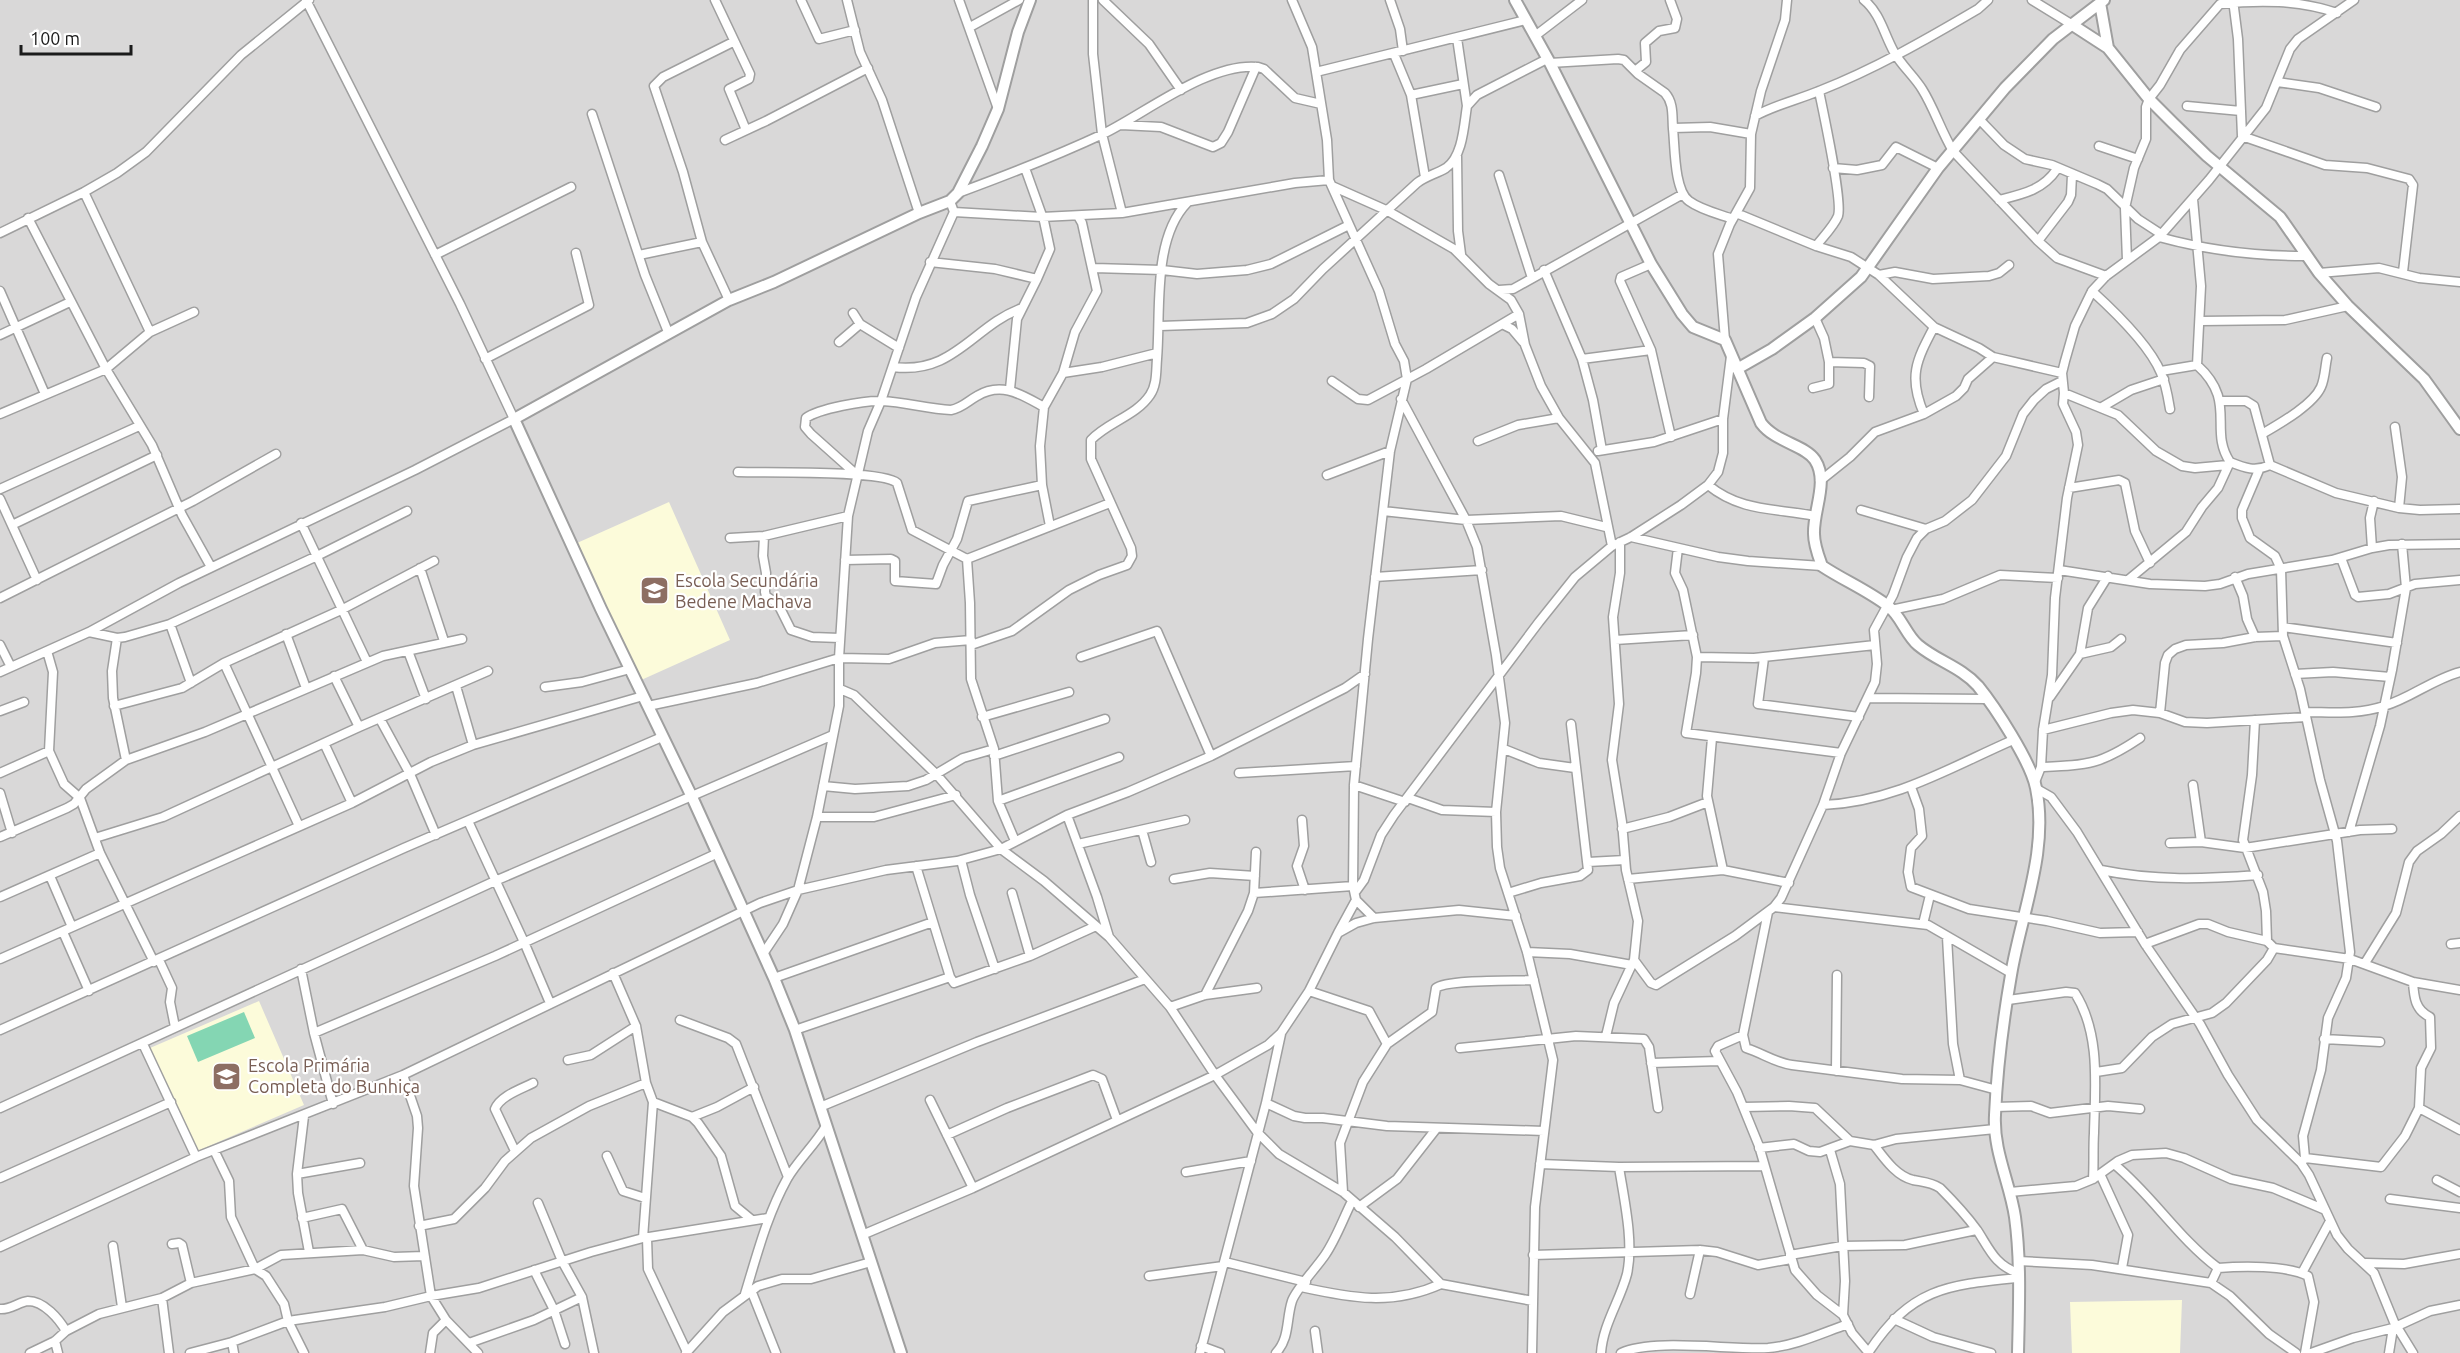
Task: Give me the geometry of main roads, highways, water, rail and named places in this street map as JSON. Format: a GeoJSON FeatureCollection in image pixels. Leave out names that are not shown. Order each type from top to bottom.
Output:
{"type":"FeatureCollection","features":[{"type":"Feature","properties":{"kind":"place","name":"Escola Secundária Bedene Machava"},"geometry":{"type":"Point","coordinates":[654,591]}},
{"type":"Feature","properties":{"kind":"place","name":"Escola Primária Completa do Bunhiça"},"geometry":{"type":"Point","coordinates":[227,1076]}}]}
